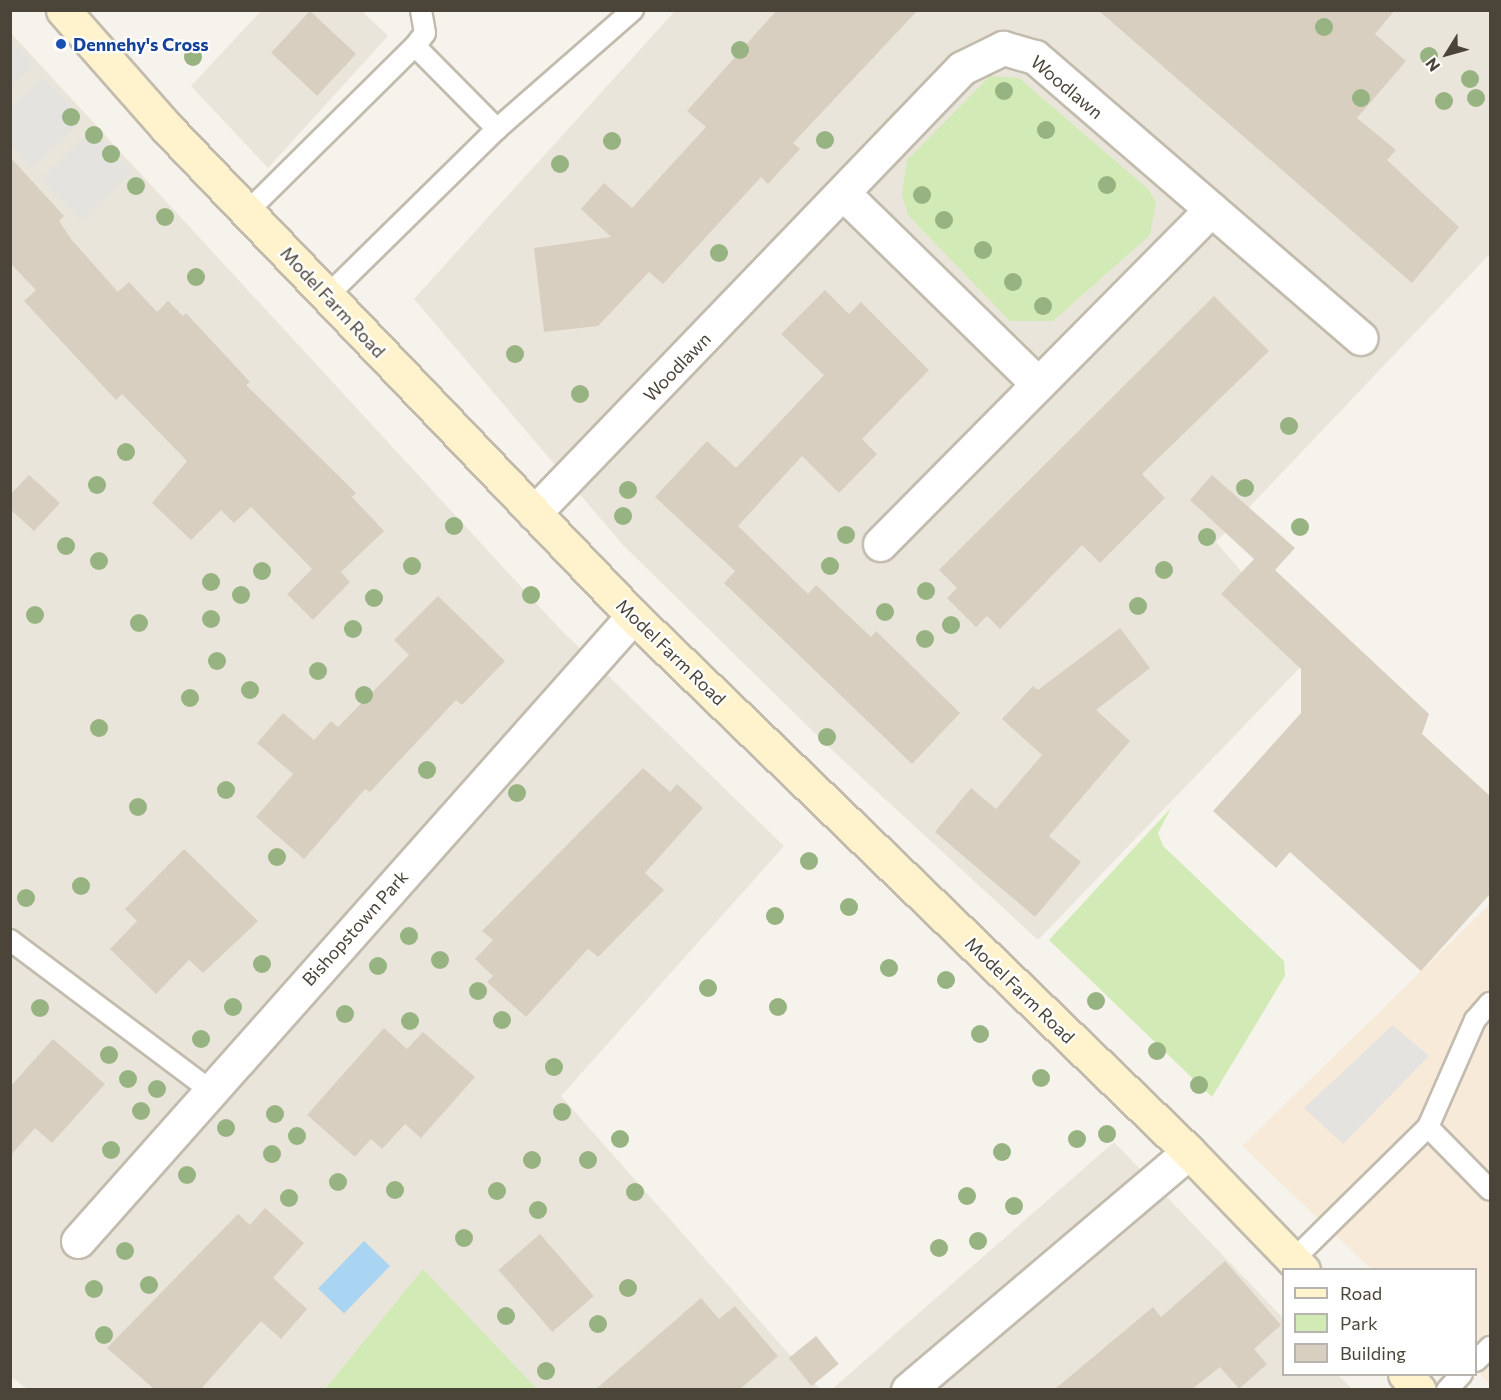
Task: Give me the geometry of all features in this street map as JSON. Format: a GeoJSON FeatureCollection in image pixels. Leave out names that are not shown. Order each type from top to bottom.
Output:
{"type":"FeatureCollection","features":[{"type":"Feature","properties":{"kind":"main road","name":"Model Farm Road"},"geometry":{"type":"LineString","coordinates":[[63,10],[247,212],[633,616],[1189,1152],[1298,1265]]}},
{"type":"Feature","properties":{"kind":"main road"},"geometry":{"type":"LineString","coordinates":[[1407,1376],[1419,1389]]}},
{"type":"Feature","properties":{"kind":"street","name":"Woodlawn"},"geometry":{"type":"LineString","coordinates":[[534,513],[962,68],[1003,48],[1035,57],[1360,338]]}},
{"type":"Feature","properties":{"kind":"street"},"geometry":{"type":"LineString","coordinates":[[843,193],[1038,384]]}},
{"type":"Feature","properties":{"kind":"street"},"geometry":{"type":"LineString","coordinates":[[880,544],[1210,209]]}},
{"type":"Feature","properties":{"kind":"street","name":"Bishopstown Park"},"geometry":{"type":"LineString","coordinates":[[78,1241],[633,616]]}},
{"type":"Feature","properties":{"kind":"street"},"geometry":{"type":"LineString","coordinates":[[908,1389],[1189,1152]]}},
{"type":"Feature","properties":{"kind":"lane"},"geometry":{"type":"LineString","coordinates":[[247,212],[415,46],[425,33],[421,10]]}},
{"type":"Feature","properties":{"kind":"lane"},"geometry":{"type":"LineString","coordinates":[[327,296],[497,129],[633,10]]}},
{"type":"Feature","properties":{"kind":"lane"},"geometry":{"type":"LineString","coordinates":[[415,46],[497,129]]}},
{"type":"Feature","properties":{"kind":"lane"},"geometry":{"type":"LineString","coordinates":[[10,940],[210,1090]]}},
{"type":"Feature","properties":{"kind":"lane"},"geometry":{"type":"LineString","coordinates":[[1298,1265],[1428,1126],[1475,1020],[1491,1003]]}},
{"type":"Feature","properties":{"kind":"lane"},"geometry":{"type":"LineString","coordinates":[[1428,1126],[1491,1190]]}},
{"type":"Feature","properties":{"kind":"lane"},"geometry":{"type":"LineString","coordinates":[[1477,1360],[1491,1347]]}},
{"type":"Feature","properties":{"kind":"lane"},"geometry":{"type":"LineString","coordinates":[[1447,1389],[1460,1376]]}},
{"type":"Feature","properties":{"kind":"shaded area"},"geometry":{"type":"Polygon","coordinates":[[[261,11],[362,11],[388,36],[268,168],[191,86],[261,11]]]}},
{"type":"Feature","properties":{"kind":"shaded area"},"geometry":{"type":"Polygon","coordinates":[[[675,11],[1490,11],[1490,254],[1216,542],[1313,654],[1038,940],[835,753],[622,544],[414,299],[675,11]]]}},
{"type":"Feature","properties":{"kind":"shaded area"},"geometry":{"type":"Polygon","coordinates":[[[10,32],[561,630],[784,846],[561,1096],[820,1389],[537,1389],[423,1270],[325,1389],[29,1390],[11,1377],[10,32]]]}},
{"type":"Feature","properties":{"kind":"shaded area"},"geometry":{"type":"Polygon","coordinates":[[[11,40],[34,64],[11,86],[11,40]]]}},
{"type":"Feature","properties":{"kind":"shaded area"},"geometry":{"type":"Polygon","coordinates":[[[43,77],[83,119],[32,168],[11,145],[11,108],[43,77]]]}},
{"type":"Feature","properties":{"kind":"shaded area"},"geometry":{"type":"Polygon","coordinates":[[[92,130],[132,172],[82,220],[42,179],[92,130]]]}},
{"type":"Feature","properties":{"kind":"shaded area"},"geometry":{"type":"Polygon","coordinates":[[[1490,904],[1490,1384],[1477,1371],[1477,1268],[1370,1268],[1242,1146],[1490,904]]]}},
{"type":"Feature","properties":{"kind":"shaded area"},"geometry":{"type":"Polygon","coordinates":[[[1393,1025],[1429,1056],[1343,1144],[1304,1108],[1393,1025]]]}},
{"type":"Feature","properties":{"kind":"shaded area"},"geometry":{"type":"Polygon","coordinates":[[[1114,1142],[1282,1317],[1282,1376],[1339,1376],[1352,1389],[831,1390],[1114,1142]]]}},
{"type":"Feature","properties":{"kind":"green space"},"geometry":{"type":"Polygon","coordinates":[[[990,76],[1019,78],[1148,189],[1156,203],[1150,235],[1053,321],[1010,321],[908,215],[902,194],[907,160],[990,76]]]}},
{"type":"Feature","properties":{"kind":"green space"},"geometry":{"type":"Polygon","coordinates":[[[1171,808],[1158,833],[1163,846],[1284,961],[1285,976],[1212,1097],[1049,940],[1171,808]]]}},
{"type":"Feature","properties":{"kind":"green space"},"geometry":{"type":"Polygon","coordinates":[[[423,1269],[537,1389],[325,1389],[423,1269]]]}},
{"type":"Feature","properties":{"kind":"water"},"geometry":{"type":"Polygon","coordinates":[[[364,1241],[390,1266],[344,1313],[318,1288],[364,1241]]]}},
{"type":"Feature","properties":{"kind":"building"},"geometry":{"type":"Polygon","coordinates":[[[777,10],[918,10],[793,143],[800,149],[768,184],[761,177],[663,284],[649,272],[598,326],[544,332],[534,248],[611,237],[581,209],[604,183],[632,208],[706,127],[687,111],[777,10]]]}},
{"type":"Feature","properties":{"kind":"building"},"geometry":{"type":"Polygon","coordinates":[[[1098,10],[1395,10],[1375,34],[1406,61],[1357,118],[1396,150],[1387,160],[1459,227],[1412,283],[1098,10]]]}},
{"type":"Feature","properties":{"kind":"building"},"geometry":{"type":"Polygon","coordinates":[[[310,11],[356,54],[317,96],[271,53],[310,11]]]}},
{"type":"Feature","properties":{"kind":"building"},"geometry":{"type":"Polygon","coordinates":[[[10,157],[64,216],[59,221],[71,239],[118,292],[129,282],[157,312],[168,301],[183,316],[186,313],[250,382],[246,385],[356,493],[352,497],[384,531],[341,572],[350,582],[313,620],[287,594],[312,569],[251,507],[234,523],[221,510],[191,540],[152,503],[187,461],[122,394],[116,400],[24,301],[36,290],[10,263],[10,157]]]}},
{"type":"Feature","properties":{"kind":"building"},"geometry":{"type":"Polygon","coordinates":[[[825,290],[849,314],[861,302],[929,370],[862,439],[877,454],[839,493],[802,456],[738,526],[808,594],[816,585],[871,637],[876,631],[960,713],[912,764],[724,583],[735,571],[655,497],[707,441],[736,468],[824,375],[781,334],[825,290]]]}},
{"type":"Feature","properties":{"kind":"building"},"geometry":{"type":"Polygon","coordinates":[[[1214,296],[1269,351],[1142,474],[1165,498],[1100,563],[1082,545],[1000,629],[987,616],[976,627],[947,598],[957,588],[939,570],[1214,296]]]}},
{"type":"Feature","properties":{"kind":"building"},"geometry":{"type":"Polygon","coordinates":[[[29,475],[60,503],[34,531],[10,509],[10,495],[29,475]]]}},
{"type":"Feature","properties":{"kind":"building"},"geometry":{"type":"Polygon","coordinates":[[[1212,475],[1295,548],[1275,570],[1429,714],[1422,734],[1490,796],[1490,894],[1421,971],[1290,852],[1276,868],[1213,811],[1301,713],[1301,669],[1221,594],[1254,559],[1190,500],[1212,475]]]}},
{"type":"Feature","properties":{"kind":"building"},"geometry":{"type":"Polygon","coordinates":[[[438,596],[505,661],[462,705],[456,700],[370,792],[365,789],[304,859],[256,817],[293,774],[257,743],[283,713],[314,740],[331,721],[338,727],[409,655],[394,640],[438,596]]]}},
{"type":"Feature","properties":{"kind":"building"},"geometry":{"type":"Polygon","coordinates":[[[1120,628],[1150,668],[1096,710],[1130,741],[1049,836],[1081,862],[1035,917],[935,832],[971,788],[996,809],[1042,755],[1002,719],[1033,686],[1038,690],[1120,628]]]}},
{"type":"Feature","properties":{"kind":"building"},"geometry":{"type":"Polygon","coordinates":[[[643,768],[670,792],[677,784],[703,808],[645,873],[664,890],[598,957],[588,949],[526,1017],[487,982],[493,976],[475,959],[493,940],[482,931],[643,768]]]}},
{"type":"Feature","properties":{"kind":"building"},"geometry":{"type":"Polygon","coordinates":[[[184,849],[258,921],[203,973],[189,960],[156,994],[110,949],[137,921],[125,909],[184,849]]]}},
{"type":"Feature","properties":{"kind":"building"},"geometry":{"type":"Polygon","coordinates":[[[384,1028],[407,1049],[423,1032],[475,1077],[421,1138],[405,1124],[382,1149],[371,1139],[355,1157],[307,1115],[384,1028]]]}},
{"type":"Feature","properties":{"kind":"building"},"geometry":{"type":"Polygon","coordinates":[[[53,1039],[105,1084],[52,1143],[35,1128],[10,1156],[10,1087],[53,1039]]]}},
{"type":"Feature","properties":{"kind":"building"},"geometry":{"type":"Polygon","coordinates":[[[265,1208],[304,1243],[273,1278],[307,1309],[281,1339],[261,1321],[201,1389],[154,1389],[107,1348],[238,1214],[250,1225],[265,1208]]]}},
{"type":"Feature","properties":{"kind":"building"},"geometry":{"type":"Polygon","coordinates":[[[540,1234],[594,1296],[552,1332],[498,1270],[540,1234]]]}},
{"type":"Feature","properties":{"kind":"building"},"geometry":{"type":"Polygon","coordinates":[[[1225,1261],[1281,1325],[1254,1349],[1267,1364],[1239,1389],[1220,1367],[1192,1389],[1055,1389],[1153,1307],[1161,1317],[1225,1261]]]}},
{"type":"Feature","properties":{"kind":"building"},"geometry":{"type":"Polygon","coordinates":[[[701,1298],[719,1319],[735,1306],[778,1356],[740,1389],[596,1389],[701,1298]]]}},
{"type":"Feature","properties":{"kind":"building"},"geometry":{"type":"Polygon","coordinates":[[[816,1336],[839,1364],[811,1386],[789,1358],[816,1336]]]}},
{"type":"Feature","properties":{"kind":"place","name":"Dennehy's Cross"},"geometry":{"type":"Point","coordinates":[61,44]}}]}
